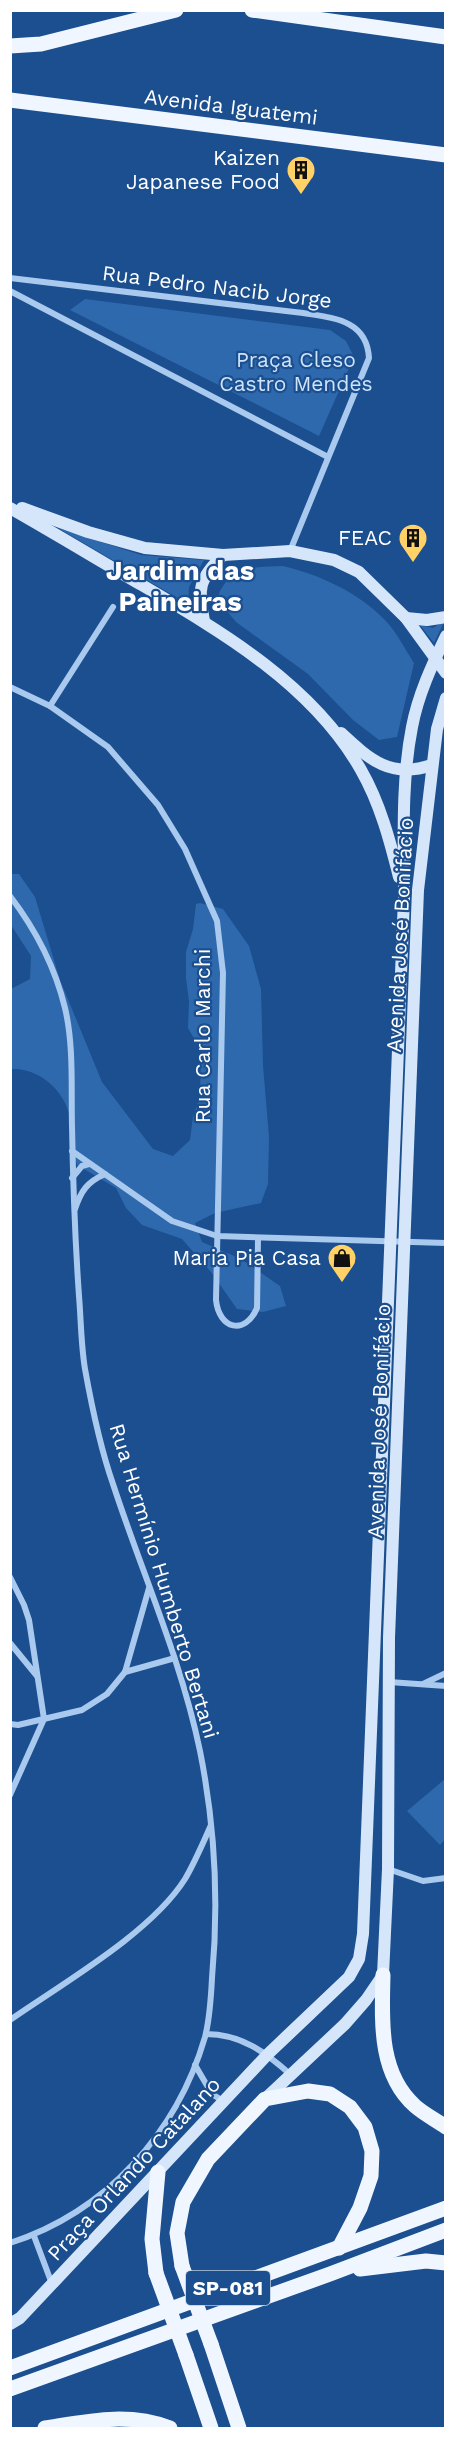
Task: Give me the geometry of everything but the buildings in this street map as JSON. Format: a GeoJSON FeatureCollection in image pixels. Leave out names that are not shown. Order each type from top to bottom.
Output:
{"type":"FeatureCollection","features":[{"type":"Feature","properties":{"kind":"main road"},"geometry":{"type":"LineString","coordinates":[[10,46],[41,44],[176,10]]}},
{"type":"Feature","properties":{"kind":"main road"},"geometry":{"type":"LineString","coordinates":[[252,10],[446,37]]}},
{"type":"Feature","properties":{"kind":"main road","name":"Avenida Iguatemi"},"geometry":{"type":"LineString","coordinates":[[10,100],[446,155]]}},
{"type":"Feature","properties":{"kind":"main road"},"geometry":{"type":"LineString","coordinates":[[422,152],[446,164]]}},
{"type":"Feature","properties":{"kind":"main road"},"geometry":{"type":"LineString","coordinates":[[10,506],[145,548],[223,555],[290,551],[334,560],[359,572],[406,618],[446,674]]}},
{"type":"Feature","properties":{"kind":"main road","name":"Avenida José Bonifácio"},"geometry":{"type":"LineString","coordinates":[[10,506],[204,621],[291,686],[322,717],[361,770],[389,837],[404,898]]}},
{"type":"Feature","properties":{"kind":"main road"},"geometry":{"type":"LineString","coordinates":[[204,621],[201,586],[205,574],[223,555]]}},
{"type":"Feature","properties":{"kind":"main road"},"geometry":{"type":"LineString","coordinates":[[406,618],[427,620],[446,617]]}},
{"type":"Feature","properties":{"kind":"main road","name":"Avenida José Bonifácio"},"geometry":{"type":"LineString","coordinates":[[268,2054],[349,1977],[359,1959],[363,1934],[404,898],[406,771],[412,725],[423,689],[446,636]]}},
{"type":"Feature","properties":{"kind":"main road","name":"Avenida José Bonifácio"},"geometry":{"type":"LineString","coordinates":[[383,1975],[388,1869],[388,1682],[418,890],[437,729],[446,698]]}},
{"type":"Feature","properties":{"kind":"main road"},"geometry":{"type":"LineString","coordinates":[[322,717],[367,757],[384,767],[406,771],[432,765]]}},
{"type":"Feature","properties":{"kind":"main road"},"geometry":{"type":"LineString","coordinates":[[239,2428],[182,2266],[177,2233],[183,2202],[208,2158],[265,2099],[352,2016],[383,1975]]}},
{"type":"Feature","properties":{"kind":"main road"},"geometry":{"type":"LineString","coordinates":[[383,1975],[382,2028],[391,2073],[414,2104],[446,2127]]}},
{"type":"Feature","properties":{"kind":"main road","name":"Praça Orlando Catalano"},"geometry":{"type":"LineString","coordinates":[[52,2284],[268,2054]]}},
{"type":"Feature","properties":{"kind":"main road"},"geometry":{"type":"LineString","coordinates":[[265,2099],[308,2091],[330,2094],[351,2107],[365,2127],[372,2151],[371,2176],[360,2208],[339,2248]]}},
{"type":"Feature","properties":{"kind":"main road"},"geometry":{"type":"LineString","coordinates":[[158,2172],[152,2239],[156,2273],[212,2428]]}},
{"type":"Feature","properties":{"kind":"main road","name":"SP-081"},"geometry":{"type":"LineString","coordinates":[[10,2368],[446,2208]]}},
{"type":"Feature","properties":{"kind":"main road","name":"SP-081"},"geometry":{"type":"LineString","coordinates":[[10,2389],[446,2230]]}},
{"type":"Feature","properties":{"kind":"main road"},"geometry":{"type":"LineString","coordinates":[[330,2274],[394,2264],[426,2261],[446,2263]]}},
{"type":"Feature","properties":{"kind":"main road"},"geometry":{"type":"LineString","coordinates":[[10,2324],[20,2318],[52,2284]]}},
{"type":"Feature","properties":{"kind":"main road"},"geometry":{"type":"LineString","coordinates":[[45,2428],[109,2418],[151,2421],[170,2428]]}},
{"type":"Feature","properties":{"kind":"street","name":"Rua Pedro Nacib Jorge"},"geometry":{"type":"LineString","coordinates":[[10,278],[338,318],[361,331],[368,346],[369,358],[290,551]]}},
{"type":"Feature","properties":{"kind":"street"},"geometry":{"type":"LineString","coordinates":[[10,291],[328,457]]}},
{"type":"Feature","properties":{"kind":"street"},"geometry":{"type":"LineString","coordinates":[[50,706],[114,607]]}},
{"type":"Feature","properties":{"kind":"street","name":"Rua Carlo Marchi"},"geometry":{"type":"LineString","coordinates":[[10,687],[50,706],[108,747],[158,805],[185,849],[217,921],[223,974],[217,1236],[218,1313],[224,1321],[234,1326],[244,1325],[253,1318],[257,1308],[258,1239]]}},
{"type":"Feature","properties":{"kind":"street","name":"Rua Hermínio Humberto Bertani"},"geometry":{"type":"LineString","coordinates":[[10,896],[35,933],[53,967],[66,1011],[71,1056],[73,1215],[84,1365],[98,1432],[111,1481],[175,1658],[200,1749],[215,1856],[216,1940],[210,2002]]}},
{"type":"Feature","properties":{"kind":"street"},"geometry":{"type":"LineString","coordinates":[[72,1151],[172,1221],[217,1236],[446,1243]]}},
{"type":"Feature","properties":{"kind":"street"},"geometry":{"type":"LineString","coordinates":[[72,1178],[82,1166],[89,1164]]}},
{"type":"Feature","properties":{"kind":"street"},"geometry":{"type":"LineString","coordinates":[[73,1215],[84,1187],[93,1179],[105,1174]]}},
{"type":"Feature","properties":{"kind":"street"},"geometry":{"type":"LineString","coordinates":[[10,1577],[29,1620],[44,1719],[10,1795]]}},
{"type":"Feature","properties":{"kind":"street"},"geometry":{"type":"LineString","coordinates":[[10,1724],[18,1725],[82,1710],[107,1694],[125,1672],[149,1587]]}},
{"type":"Feature","properties":{"kind":"street"},"geometry":{"type":"LineString","coordinates":[[10,1643],[37,1677]]}},
{"type":"Feature","properties":{"kind":"street"},"geometry":{"type":"LineString","coordinates":[[125,1672],[175,1658]]}},
{"type":"Feature","properties":{"kind":"street"},"geometry":{"type":"LineString","coordinates":[[422,1684],[446,1673]]}},
{"type":"Feature","properties":{"kind":"street"},"geometry":{"type":"LineString","coordinates":[[388,1682],[446,1686]]}},
{"type":"Feature","properties":{"kind":"street"},"geometry":{"type":"LineString","coordinates":[[10,2020],[126,1939],[155,1914],[185,1879],[212,1825]]}},
{"type":"Feature","properties":{"kind":"street"},"geometry":{"type":"LineString","coordinates":[[388,1869],[423,1881],[446,1878]]}},
{"type":"Feature","properties":{"kind":"street","name":"Praça Orlando Catalano"},"geometry":{"type":"LineString","coordinates":[[52,2284],[34,2236],[100,2197],[134,2164],[162,2131],[195,2065],[206,2034],[210,2002]]}},
{"type":"Feature","properties":{"kind":"street"},"geometry":{"type":"LineString","coordinates":[[206,2034],[224,2034],[240,2039],[268,2054],[291,2075]]}},
{"type":"Feature","properties":{"kind":"street"},"geometry":{"type":"LineString","coordinates":[[195,2065],[212,2094],[225,2102]]}},
{"type":"Feature","properties":{"kind":"street"},"geometry":{"type":"LineString","coordinates":[[10,2243],[34,2236]]}},
{"type":"Feature","properties":{"kind":"green space","name":"Praça Cleso Castro Mendes"},"geometry":{"type":"Polygon","coordinates":[[[85,299],[330,330],[346,341],[354,357],[319,436],[70,310],[85,299]]]}},
{"type":"Feature","properties":{"kind":"green space"},"geometry":{"type":"Polygon","coordinates":[[[58,528],[141,555],[204,560],[189,587],[188,604],[58,528]]]}},
{"type":"Feature","properties":{"kind":"green space"},"geometry":{"type":"Polygon","coordinates":[[[283,566],[311,574],[351,593],[374,610],[397,635],[414,663],[397,737],[379,740],[353,720],[308,674],[236,622],[217,599],[228,580],[242,570],[283,566]]]}},
{"type":"Feature","properties":{"kind":"green space"},"geometry":{"type":"Polygon","coordinates":[[[445,620],[434,643],[420,625],[433,628],[445,620]]]}},
{"type":"Feature","properties":{"kind":"green space"},"geometry":{"type":"Polygon","coordinates":[[[11,874],[19,874],[35,897],[60,980],[102,1082],[153,1149],[173,1156],[190,1140],[193,1117],[200,1097],[201,1051],[188,1028],[189,1001],[186,978],[186,952],[193,929],[196,904],[223,909],[249,946],[261,989],[263,1065],[269,1137],[268,1184],[261,1203],[215,1213],[195,1223],[202,1242],[241,1259],[280,1286],[286,1306],[263,1312],[237,1309],[211,1272],[182,1239],[142,1225],[126,1208],[116,1188],[77,1165],[69,1112],[51,1084],[32,1072],[11,1069],[11,989],[30,979],[31,956],[11,925],[11,874]]]}},
{"type":"Feature","properties":{"kind":"green space"},"geometry":{"type":"Polygon","coordinates":[[[445,1779],[445,1839],[440,1845],[407,1811],[445,1779]]]}},
{"type":"Feature","properties":{"kind":"place","name":"Kaizen Japanese Food"},"geometry":{"type":"Point","coordinates":[301,196]}},
{"type":"Feature","properties":{"kind":"place","name":"FEAC"},"geometry":{"type":"Point","coordinates":[413,564]}},
{"type":"Feature","properties":{"kind":"place","name":"Maria Pia Casa"},"geometry":{"type":"Point","coordinates":[342,1284]}},
{"type":"Feature","properties":{"kind":"district","name":"Jardim das Paineiras"},"geometry":{"type":"Point","coordinates":[180,586]}}]}
